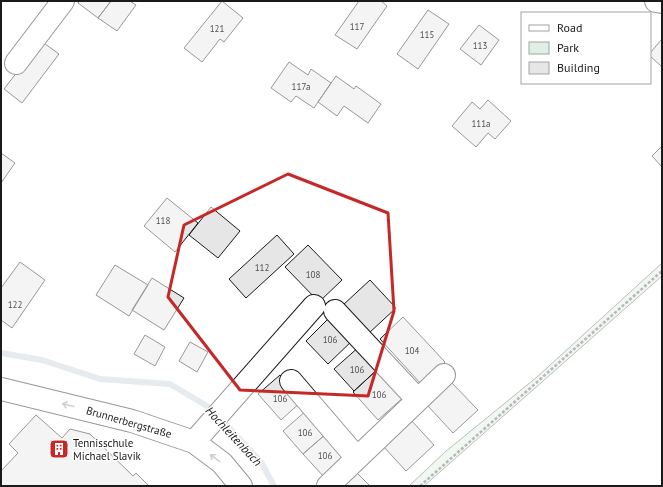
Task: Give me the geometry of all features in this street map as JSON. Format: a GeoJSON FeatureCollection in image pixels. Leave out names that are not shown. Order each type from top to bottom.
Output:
{"type":"FeatureCollection","features":[{"type":"Feature","properties":{"kind":"street"},"geometry":{"type":"LineString","coordinates":[[16,63],[63,1]]}},
{"type":"Feature","properties":{"kind":"street"},"geometry":{"type":"LineString","coordinates":[[656,1],[662,2]]}},
{"type":"Feature","properties":{"kind":"street"},"geometry":{"type":"LineString","coordinates":[[194,442],[220,413],[325,308],[418,400]]}},
{"type":"Feature","properties":{"kind":"street"},"geometry":{"type":"LineString","coordinates":[[328,486],[444,375]]}},
{"type":"Feature","properties":{"kind":"street"},"geometry":{"type":"LineString","coordinates":[[290,381],[357,458]]}},
{"type":"Feature","properties":{"kind":"street","name":"Brunnerbergstraße"},"geometry":{"type":"LineString","coordinates":[[1,389],[132,421],[194,442],[222,463],[242,486]]}},
{"type":"Feature","properties":{"kind":"path"},"geometry":{"type":"LineString","coordinates":[[420,486],[662,271]]}},
{"type":"Feature","properties":{"kind":"highlighted area"},"geometry":{"type":"Polygon","coordinates":[[[288,174],[388,213],[394,311],[368,396],[240,390],[168,297],[184,225],[288,174]]]}},
{"type":"Feature","properties":{"kind":"green space"},"geometry":{"type":"Polygon","coordinates":[[[662,263],[662,276],[424,486],[409,486],[445,452],[537,377],[662,263]]]}},
{"type":"Feature","properties":{"kind":"building"},"geometry":{"type":"Polygon","coordinates":[[[79,1],[111,1],[98,18],[78,3],[79,1]]]}},
{"type":"Feature","properties":{"kind":"building"},"geometry":{"type":"Polygon","coordinates":[[[111,1],[130,1],[136,5],[117,31],[98,18],[111,1]]]}},
{"type":"Feature","properties":{"kind":"building"},"geometry":{"type":"Polygon","coordinates":[[[222,1],[243,18],[224,42],[220,39],[202,62],[184,48],[222,1]]]}},
{"type":"Feature","properties":{"kind":"building"},"geometry":{"type":"Polygon","coordinates":[[[359,1],[381,1],[387,6],[357,49],[335,35],[359,1]]]}},
{"type":"Feature","properties":{"kind":"building"},"geometry":{"type":"Polygon","coordinates":[[[428,10],[449,24],[418,69],[397,54],[428,10]]]}},
{"type":"Feature","properties":{"kind":"building"},"geometry":{"type":"Polygon","coordinates":[[[479,25],[499,40],[481,65],[460,49],[479,25]]]}},
{"type":"Feature","properties":{"kind":"building"},"geometry":{"type":"Polygon","coordinates":[[[662,39],[662,67],[651,57],[651,52],[662,39]]]}},
{"type":"Feature","properties":{"kind":"building"},"geometry":{"type":"Polygon","coordinates":[[[41,41],[59,54],[22,103],[4,89],[41,41]]]}},
{"type":"Feature","properties":{"kind":"building"},"geometry":{"type":"Polygon","coordinates":[[[289,62],[308,75],[311,69],[331,83],[314,108],[296,96],[291,102],[271,88],[289,62]]]}},
{"type":"Feature","properties":{"kind":"building"},"geometry":{"type":"Polygon","coordinates":[[[336,76],[354,89],[356,86],[381,104],[368,123],[344,106],[337,116],[318,102],[336,76]]]}},
{"type":"Feature","properties":{"kind":"building"},"geometry":{"type":"Polygon","coordinates":[[[488,100],[511,121],[495,139],[488,133],[476,147],[452,126],[472,102],[480,109],[488,100]]]}},
{"type":"Feature","properties":{"kind":"building"},"geometry":{"type":"Polygon","coordinates":[[[662,146],[662,167],[652,156],[662,146]]]}},
{"type":"Feature","properties":{"kind":"building"},"geometry":{"type":"Polygon","coordinates":[[[1,153],[15,163],[1,183],[1,153]]]}},
{"type":"Feature","properties":{"kind":"building"},"geometry":{"type":"Polygon","coordinates":[[[167,198],[198,223],[175,252],[144,226],[167,198]]]}},
{"type":"Feature","properties":{"kind":"building"},"geometry":{"type":"Polygon","coordinates":[[[211,207],[240,231],[218,258],[189,235],[211,207]]]}},
{"type":"Feature","properties":{"kind":"building"},"geometry":{"type":"Polygon","coordinates":[[[277,235],[294,254],[246,298],[229,279],[277,235]]]}},
{"type":"Feature","properties":{"kind":"building"},"geometry":{"type":"Polygon","coordinates":[[[308,245],[342,280],[319,302],[285,267],[308,245]]]}},
{"type":"Feature","properties":{"kind":"building"},"geometry":{"type":"Polygon","coordinates":[[[20,262],[45,280],[12,328],[1,320],[1,288],[20,262]]]}},
{"type":"Feature","properties":{"kind":"building"},"geometry":{"type":"Polygon","coordinates":[[[115,265],[148,285],[129,316],[96,295],[115,265]]]}},
{"type":"Feature","properties":{"kind":"building"},"geometry":{"type":"Polygon","coordinates":[[[152,278],[184,298],[164,330],[132,310],[152,278]]]}},
{"type":"Feature","properties":{"kind":"building"},"geometry":{"type":"Polygon","coordinates":[[[370,280],[396,308],[369,333],[343,305],[370,280]]]}},
{"type":"Feature","properties":{"kind":"building"},"geometry":{"type":"Polygon","coordinates":[[[332,315],[355,338],[328,364],[306,341],[332,315]]]}},
{"type":"Feature","properties":{"kind":"building"},"geometry":{"type":"Polygon","coordinates":[[[403,317],[445,362],[421,384],[380,339],[403,317]]]}},
{"type":"Feature","properties":{"kind":"building"},"geometry":{"type":"Polygon","coordinates":[[[145,335],[165,347],[155,366],[134,354],[145,335]]]}},
{"type":"Feature","properties":{"kind":"building"},"geometry":{"type":"Polygon","coordinates":[[[190,342],[208,352],[197,372],[179,361],[190,342]]]}},
{"type":"Feature","properties":{"kind":"building"},"geometry":{"type":"Polygon","coordinates":[[[360,346],[379,368],[354,391],[334,369],[360,346]]]}},
{"type":"Feature","properties":{"kind":"building"},"geometry":{"type":"Polygon","coordinates":[[[379,368],[405,396],[378,420],[353,392],[379,368]]]}},
{"type":"Feature","properties":{"kind":"building"},"geometry":{"type":"Polygon","coordinates":[[[280,375],[302,401],[281,420],[258,394],[280,375]]]}},
{"type":"Feature","properties":{"kind":"building"},"geometry":{"type":"Polygon","coordinates":[[[451,382],[478,410],[453,433],[427,405],[451,382]]]}},
{"type":"Feature","properties":{"kind":"building"},"geometry":{"type":"Polygon","coordinates":[[[307,410],[327,433],[303,454],[283,431],[307,410]]]}},
{"type":"Feature","properties":{"kind":"building","name":"Tennisschule Michael Slavik"},"geometry":{"type":"Polygon","coordinates":[[[36,415],[62,438],[70,429],[90,434],[133,476],[136,473],[149,486],[1,486],[1,471],[18,453],[9,444],[36,415]]]}},
{"type":"Feature","properties":{"kind":"building"},"geometry":{"type":"Polygon","coordinates":[[[410,419],[434,445],[406,471],[382,445],[410,419]]]}},
{"type":"Feature","properties":{"kind":"building"},"geometry":{"type":"Polygon","coordinates":[[[327,433],[348,456],[324,477],[303,454],[327,433]]]}},
{"type":"Feature","properties":{"kind":"building"},"geometry":{"type":"Polygon","coordinates":[[[356,472],[370,486],[343,486],[356,472]]]}},
{"type":"Feature","properties":{"kind":"waterway","name":"Hochleitenbach"},"geometry":{"type":"LineString","coordinates":[[1,353],[42,360],[100,379],[170,384],[212,409],[261,462],[274,486]]}},
{"type":"Feature","properties":{"kind":"place","name":"Tennisschule Michael Slavik"},"geometry":{"type":"Point","coordinates":[59,449]}}]}
